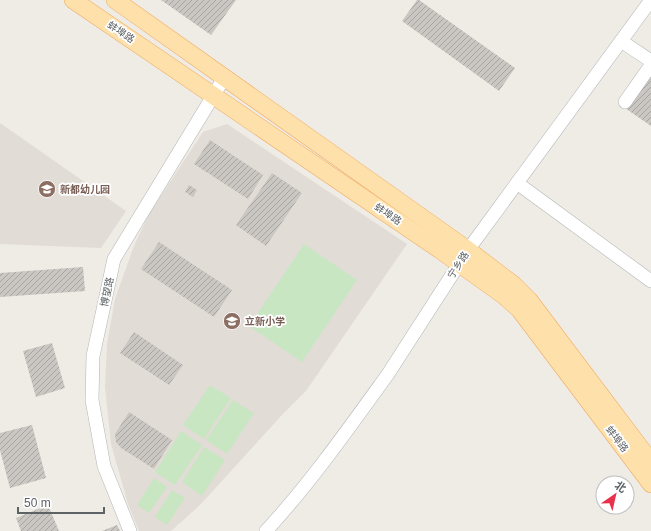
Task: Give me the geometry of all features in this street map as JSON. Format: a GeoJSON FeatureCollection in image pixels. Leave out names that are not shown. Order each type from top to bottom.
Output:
{"type":"FeatureCollection","features":[{"type":"Feature","properties":{"kind":"main road","name":"蚌埠路"},"geometry":{"type":"LineString","coordinates":[[74,0],[440,250],[503,295],[519,309],[651,484]]}},
{"type":"Feature","properties":{"kind":"main road","name":"蚌埠路"},"geometry":{"type":"LineString","coordinates":[[115,0],[468,250],[514,285],[529,300],[651,462]]}},
{"type":"Feature","properties":{"kind":"street","name":"宁乡路"},"geometry":{"type":"LineString","coordinates":[[266,531],[286,509],[329,455],[384,380],[458,264],[651,0]]}},
{"type":"Feature","properties":{"kind":"street"},"geometry":{"type":"LineString","coordinates":[[621,41],[651,61]]}},
{"type":"Feature","properties":{"kind":"street"},"geometry":{"type":"LineString","coordinates":[[626,102],[651,65]]}},
{"type":"Feature","properties":{"kind":"street","name":"博望路"},"geometry":{"type":"LineString","coordinates":[[130,531],[104,466],[92,400],[94,356],[114,259],[224,78]]}},
{"type":"Feature","properties":{"kind":"street"},"geometry":{"type":"LineString","coordinates":[[517,183],[651,281]]}},
{"type":"Feature","properties":{"kind":"shaded area","name":"新都幼儿园"},"geometry":{"type":"Polygon","coordinates":[[[0,123],[126,211],[101,248],[0,244],[0,123]]]}},
{"type":"Feature","properties":{"kind":"shaded area","name":"立新小学"},"geometry":{"type":"Polygon","coordinates":[[[227,124],[407,244],[306,391],[281,416],[200,505],[171,531],[139,531],[128,504],[111,444],[105,387],[107,344],[115,299],[134,246],[149,214],[203,132],[227,124]]]}},
{"type":"Feature","properties":{"kind":"green space"},"geometry":{"type":"Polygon","coordinates":[[[304,244],[357,280],[302,362],[249,326],[304,244]]]}},
{"type":"Feature","properties":{"kind":"green space"},"geometry":{"type":"Polygon","coordinates":[[[210,385],[231,398],[204,439],[183,425],[210,385]]]}},
{"type":"Feature","properties":{"kind":"green space"},"geometry":{"type":"Polygon","coordinates":[[[233,400],[254,413],[227,454],[206,440],[233,400]]]}},
{"type":"Feature","properties":{"kind":"green space"},"geometry":{"type":"Polygon","coordinates":[[[181,431],[202,445],[175,485],[155,472],[181,431]]]}},
{"type":"Feature","properties":{"kind":"green space"},"geometry":{"type":"Polygon","coordinates":[[[204,447],[225,460],[202,496],[182,482],[204,447]]]}},
{"type":"Feature","properties":{"kind":"green space"},"geometry":{"type":"Polygon","coordinates":[[[154,478],[167,487],[149,513],[137,505],[154,478]]]}},
{"type":"Feature","properties":{"kind":"green space"},"geometry":{"type":"Polygon","coordinates":[[[172,490],[185,498],[167,525],[155,517],[172,490]]]}},
{"type":"Feature","properties":{"kind":"building"},"geometry":{"type":"Polygon","coordinates":[[[161,0],[236,0],[211,35],[161,0]]]}},
{"type":"Feature","properties":{"kind":"building"},"geometry":{"type":"Polygon","coordinates":[[[417,0],[515,68],[499,91],[402,21],[417,0]]]}},
{"type":"Feature","properties":{"kind":"building"},"geometry":{"type":"Polygon","coordinates":[[[651,71],[651,126],[625,108],[651,71]]]}},
{"type":"Feature","properties":{"kind":"building"},"geometry":{"type":"Polygon","coordinates":[[[210,140],[263,175],[248,199],[194,164],[210,140]]]}},
{"type":"Feature","properties":{"kind":"building"},"geometry":{"type":"Polygon","coordinates":[[[272,173],[302,193],[266,246],[236,225],[272,173]]]}},
{"type":"Feature","properties":{"kind":"building"},"geometry":{"type":"Polygon","coordinates":[[[189,185],[197,190],[193,197],[185,192],[189,185]]]}},
{"type":"Feature","properties":{"kind":"building"},"geometry":{"type":"Polygon","coordinates":[[[159,242],[232,290],[214,317],[141,269],[159,242]]]}},
{"type":"Feature","properties":{"kind":"building"},"geometry":{"type":"Polygon","coordinates":[[[83,267],[85,291],[0,297],[0,273],[83,267]]]}},
{"type":"Feature","properties":{"kind":"building"},"geometry":{"type":"Polygon","coordinates":[[[134,332],[183,365],[169,385],[120,353],[134,332]]]}},
{"type":"Feature","properties":{"kind":"building"},"geometry":{"type":"Polygon","coordinates":[[[52,343],[65,388],[36,397],[23,351],[52,343]]]}},
{"type":"Feature","properties":{"kind":"building"},"geometry":{"type":"Polygon","coordinates":[[[129,412],[172,440],[154,469],[121,448],[116,442],[115,434],[129,412]]]}},
{"type":"Feature","properties":{"kind":"building"},"geometry":{"type":"Polygon","coordinates":[[[32,425],[46,478],[10,488],[0,450],[0,433],[32,425]]]}},
{"type":"Feature","properties":{"kind":"building"},"geometry":{"type":"Polygon","coordinates":[[[48,505],[59,531],[21,531],[16,518],[48,505]]]}},
{"type":"Feature","properties":{"kind":"building"},"geometry":{"type":"Polygon","coordinates":[[[117,525],[120,531],[102,531],[117,525]]]}},
{"type":"Feature","properties":{"kind":"place","name":"新都幼儿园"},"geometry":{"type":"Point","coordinates":[47,189]}},
{"type":"Feature","properties":{"kind":"place","name":"立新小学"},"geometry":{"type":"Point","coordinates":[232,321]}}]}
